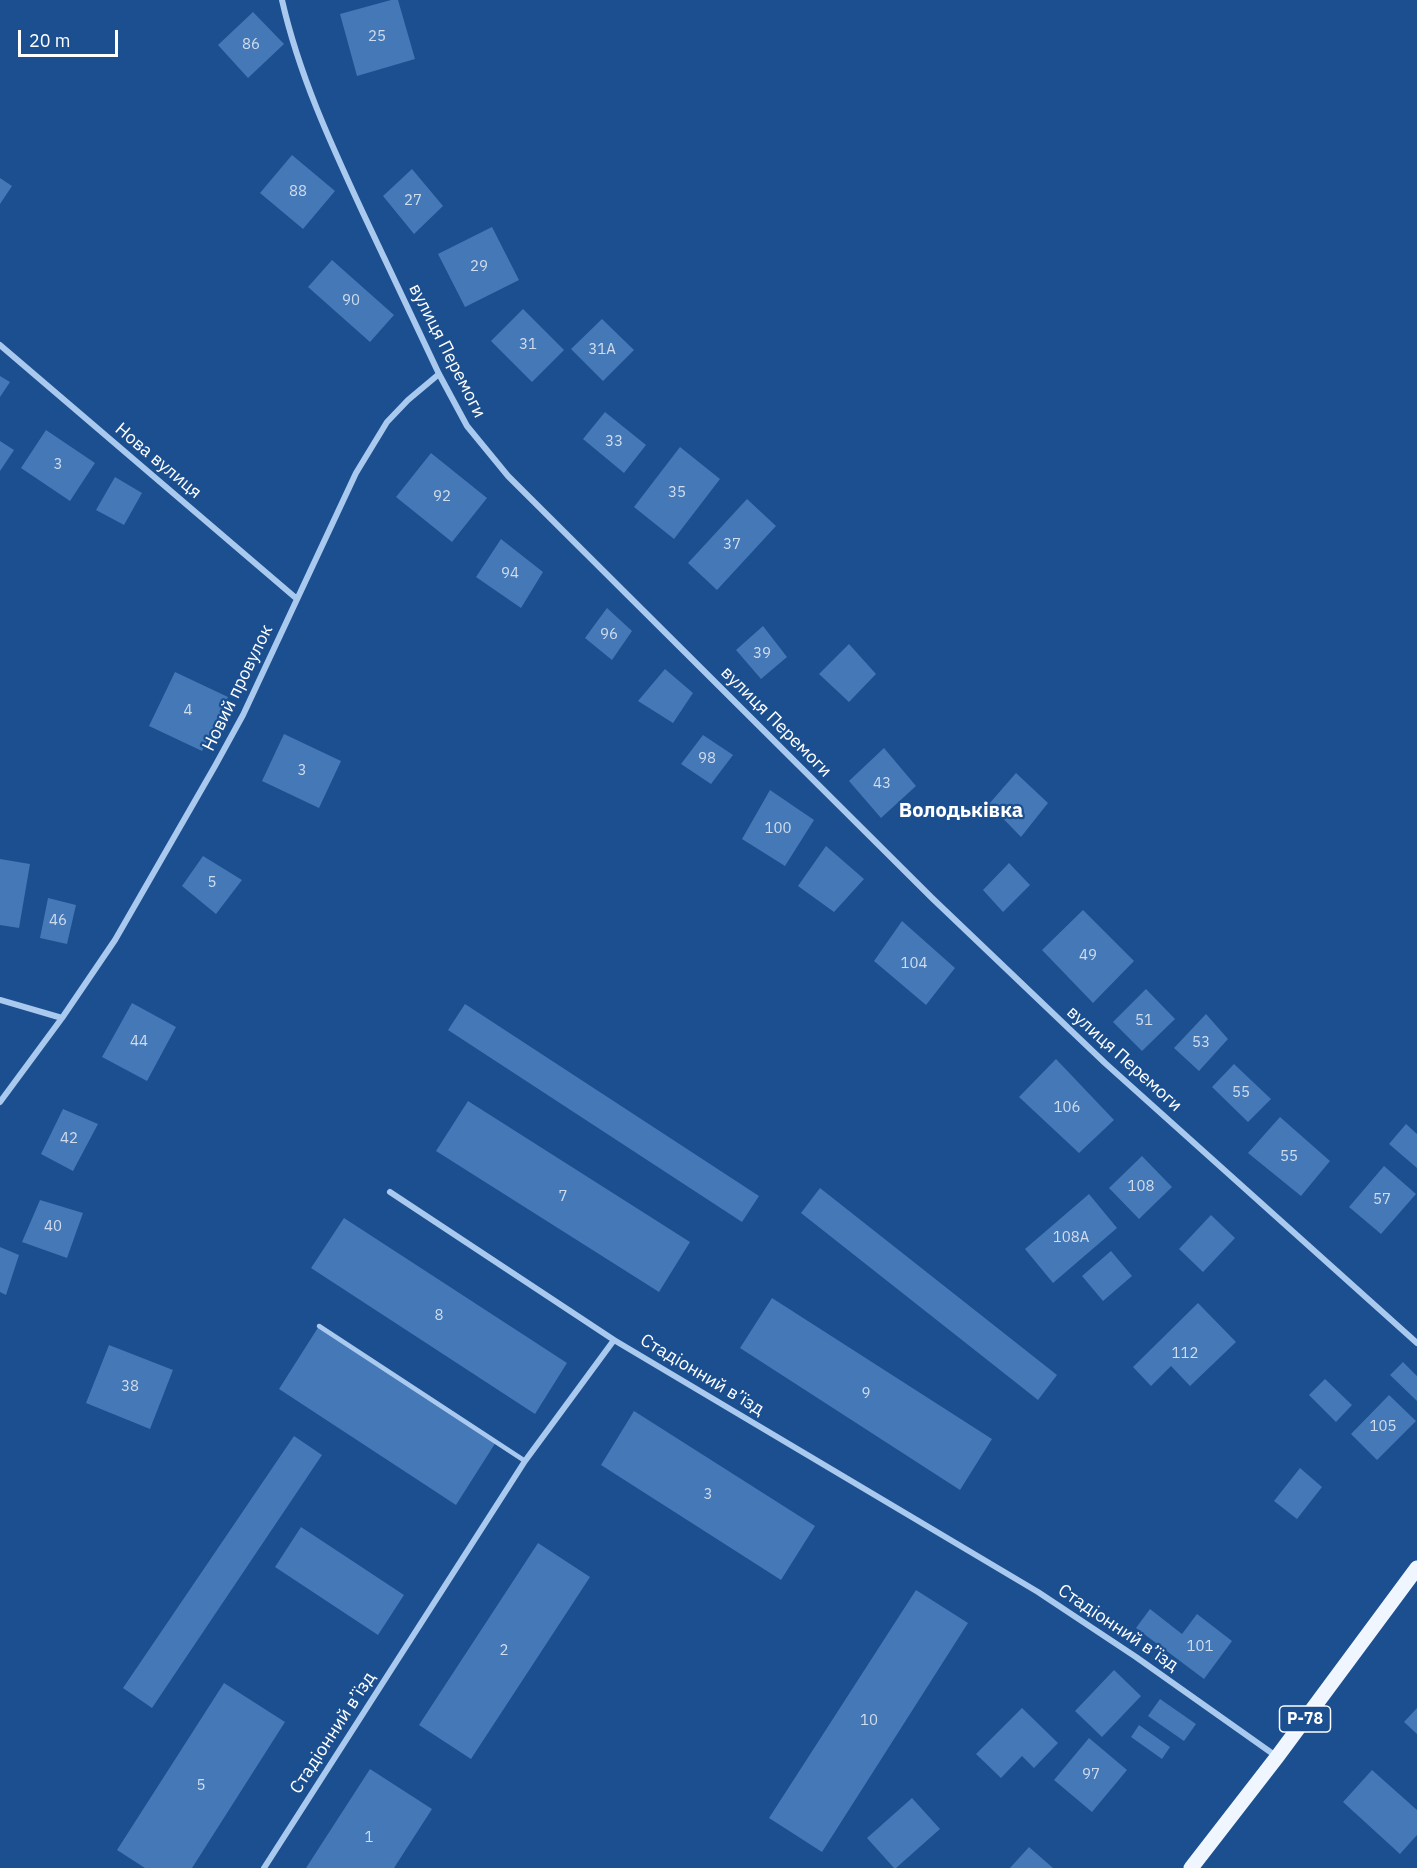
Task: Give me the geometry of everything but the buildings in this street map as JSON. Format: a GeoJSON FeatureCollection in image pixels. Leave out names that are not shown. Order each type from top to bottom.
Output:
{"type":"FeatureCollection","features":[{"type":"Feature","properties":{"kind":"main road","name":"Р-78"},"geometry":{"type":"LineString","coordinates":[[1191,1868],[1277,1757],[1417,1568]]}},
{"type":"Feature","properties":{"kind":"street","name":"вулиця Перемоги"},"geometry":{"type":"LineString","coordinates":[[282,0],[297,55],[331,143],[439,374],[467,426],[508,476],[1008,972],[1105,1063],[1417,1343]]}},
{"type":"Feature","properties":{"kind":"street","name":"Нова вулиця"},"geometry":{"type":"LineString","coordinates":[[0,345],[297,599]]}},
{"type":"Feature","properties":{"kind":"street","name":"Новий провулок"},"geometry":{"type":"LineString","coordinates":[[0,1102],[62,1018],[115,940],[215,766],[243,715],[357,473],[378,435],[397,410],[439,374]]}},
{"type":"Feature","properties":{"kind":"street"},"geometry":{"type":"LineString","coordinates":[[0,1000],[62,1018]]}},
{"type":"Feature","properties":{"kind":"street"},"geometry":{"type":"LineString","coordinates":[[390,1192],[615,1340]]}},
{"type":"Feature","properties":{"kind":"street","name":"Стадіонний в’їзд"},"geometry":{"type":"LineString","coordinates":[[264,1868],[525,1461],[615,1340],[1038,1592],[1277,1757]]}},
{"type":"Feature","properties":{"kind":"lane"},"geometry":{"type":"LineString","coordinates":[[320,1326],[525,1461]]}},
{"type":"Feature","properties":{"kind":"district","name":"Володьківка"},"geometry":{"type":"Point","coordinates":[961,811]}}]}
